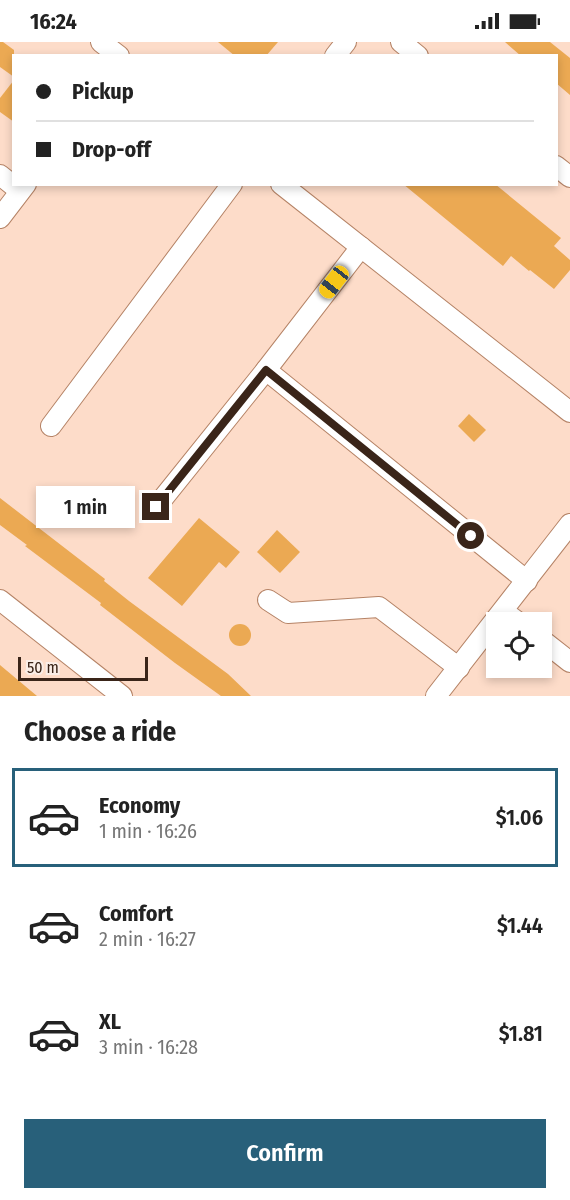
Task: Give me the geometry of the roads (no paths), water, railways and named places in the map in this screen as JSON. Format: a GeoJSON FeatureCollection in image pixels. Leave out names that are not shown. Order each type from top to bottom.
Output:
{"type":"FeatureCollection","features":[{"type":"Feature","properties":{"kind":"street"},"geometry":{"type":"LineString","coordinates":[[101,42],[116,54]]}},
{"type":"Feature","properties":{"kind":"street"},"geometry":{"type":"LineString","coordinates":[[337,54],[346,42]]}},
{"type":"Feature","properties":{"kind":"street"},"geometry":{"type":"LineString","coordinates":[[401,42],[416,54]]}},
{"type":"Feature","properties":{"kind":"street"},"geometry":{"type":"LineString","coordinates":[[558,168],[570,177]]}},
{"type":"Feature","properties":{"kind":"street"},"geometry":{"type":"LineString","coordinates":[[51,426],[231,186]]}},
{"type":"Feature","properties":{"kind":"street"},"geometry":{"type":"LineString","coordinates":[[284,186],[570,412]]}},
{"type":"Feature","properties":{"kind":"street"},"geometry":{"type":"LineString","coordinates":[[0,218],[23,188]]}},
{"type":"Feature","properties":{"kind":"street"},"geometry":{"type":"LineString","coordinates":[[156,507],[361,247]]}},
{"type":"Feature","properties":{"kind":"street"},"geometry":{"type":"LineString","coordinates":[[266,370],[526,581]]}},
{"type":"Feature","properties":{"kind":"street"},"geometry":{"type":"LineString","coordinates":[[513,612],[526,581],[570,524]]}},
{"type":"Feature","properties":{"kind":"street"},"geometry":{"type":"LineString","coordinates":[[0,600],[122,696]]}},
{"type":"Feature","properties":{"kind":"street"},"geometry":{"type":"LineString","coordinates":[[268,600],[288,613],[379,607],[459,668]]}},
{"type":"Feature","properties":{"kind":"street"},"geometry":{"type":"LineString","coordinates":[[436,696],[459,668],[486,642]]}},
{"type":"Feature","properties":{"kind":"street"},"geometry":{"type":"LineString","coordinates":[[552,646],[568,656]]}}]}
